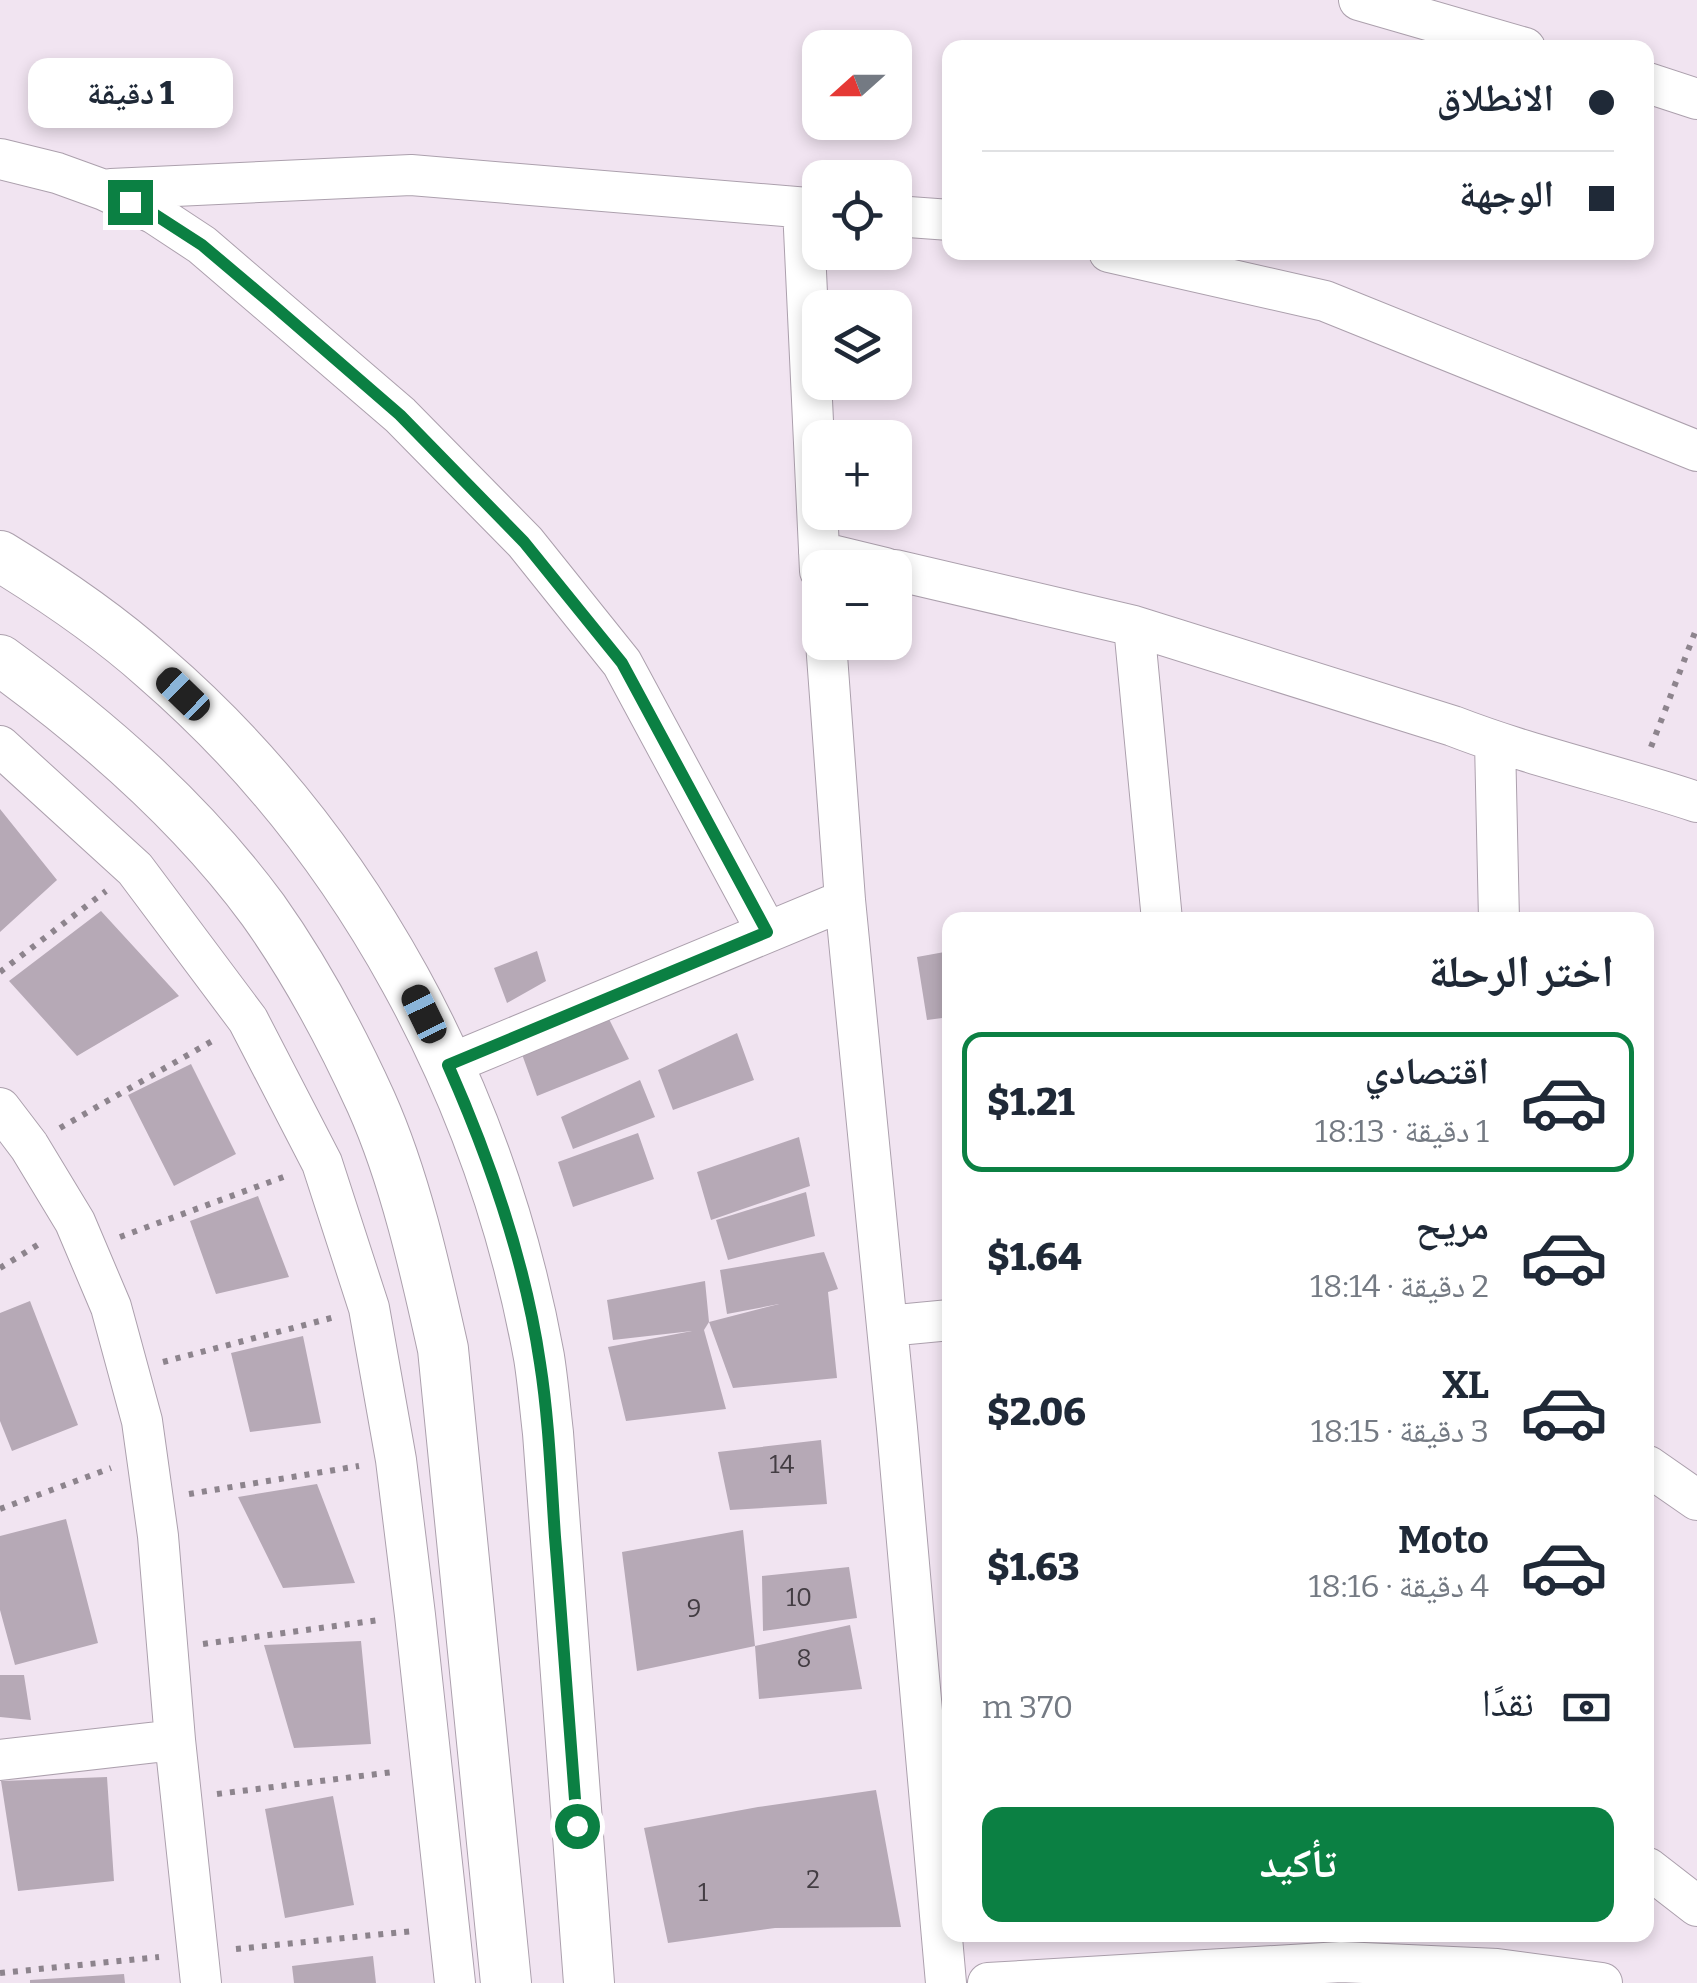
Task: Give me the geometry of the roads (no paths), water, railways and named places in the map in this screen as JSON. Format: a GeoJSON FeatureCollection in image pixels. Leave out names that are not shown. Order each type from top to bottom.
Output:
{"type":"FeatureCollection","features":[{"type":"Feature","properties":{"kind":"street"},"geometry":{"type":"LineString","coordinates":[[1359,0],[1497,40]]}},
{"type":"Feature","properties":{"kind":"street"},"geometry":{"type":"LineString","coordinates":[[1654,85],[1697,99]]}},
{"type":"Feature","properties":{"kind":"street"},"geometry":{"type":"LineString","coordinates":[[0,159],[57,173],[154,214],[202,245],[400,415],[524,542],[622,663],[767,932]]}},
{"type":"Feature","properties":{"kind":"street"},"geometry":{"type":"LineString","coordinates":[[104,190],[411,175],[802,207]]}},
{"type":"Feature","properties":{"kind":"street"},"geometry":{"type":"LineString","coordinates":[[912,217],[942,219]]}},
{"type":"Feature","properties":{"kind":"street"},"geometry":{"type":"LineString","coordinates":[[1144,260],[1325,301],[1697,451]]}},
{"type":"Feature","properties":{"kind":"street"},"geometry":{"type":"LineString","coordinates":[[812,270],[819,550]]}},
{"type":"Feature","properties":{"kind":"street"},"geometry":{"type":"LineString","coordinates":[[0,556],[94,619],[154,667],[265,779],[360,904],[412,990],[473,1121],[501,1199],[540,1361],[589,1983]]}},
{"type":"Feature","properties":{"kind":"street"},"geometry":{"type":"LineString","coordinates":[[912,574],[1134,626],[1495,742],[1697,802]]}},
{"type":"Feature","properties":{"kind":"street"},"geometry":{"type":"LineString","coordinates":[[1134,626],[1161,912]]}},
{"type":"Feature","properties":{"kind":"street"},"geometry":{"type":"LineString","coordinates":[[0,660],[113,748],[216,854],[263,911],[304,974],[372,1105],[424,1265],[443,1349],[506,1983]]}},
{"type":"Feature","properties":{"kind":"street"},"geometry":{"type":"LineString","coordinates":[[827,660],[845,900],[942,1938]]}},
{"type":"Feature","properties":{"kind":"street"},"geometry":{"type":"LineString","coordinates":[[1495,742],[1498,912]]}},
{"type":"Feature","properties":{"kind":"street"},"geometry":{"type":"LineString","coordinates":[[0,746],[135,870],[248,1020],[322,1162],[369,1308],[396,1460],[455,1983]]}},
{"type":"Feature","properties":{"kind":"street"},"geometry":{"type":"LineString","coordinates":[[448,1065],[845,900]]}},
{"type":"Feature","properties":{"kind":"street"},"geometry":{"type":"LineString","coordinates":[[0,1108],[29,1146],[80,1236],[111,1308],[142,1421],[199,1968]]}},
{"type":"Feature","properties":{"kind":"street"},"geometry":{"type":"LineString","coordinates":[[887,1326],[942,1321]]}},
{"type":"Feature","properties":{"kind":"street"},"geometry":{"type":"LineString","coordinates":[[1654,1470],[1697,1500]]}},
{"type":"Feature","properties":{"kind":"street"},"geometry":{"type":"LineString","coordinates":[[0,1760],[175,1740]]}},
{"type":"Feature","properties":{"kind":"street"},"geometry":{"type":"LineString","coordinates":[[1654,1873],[1697,1906]]}},
{"type":"Feature","properties":{"kind":"street"},"geometry":{"type":"LineString","coordinates":[[942,1942],[946,1983]]}},
{"type":"Feature","properties":{"kind":"street"},"geometry":{"type":"LineString","coordinates":[[988,1983],[1262,1950],[1341,1972],[1497,1969],[1602,1983]]}}]}
